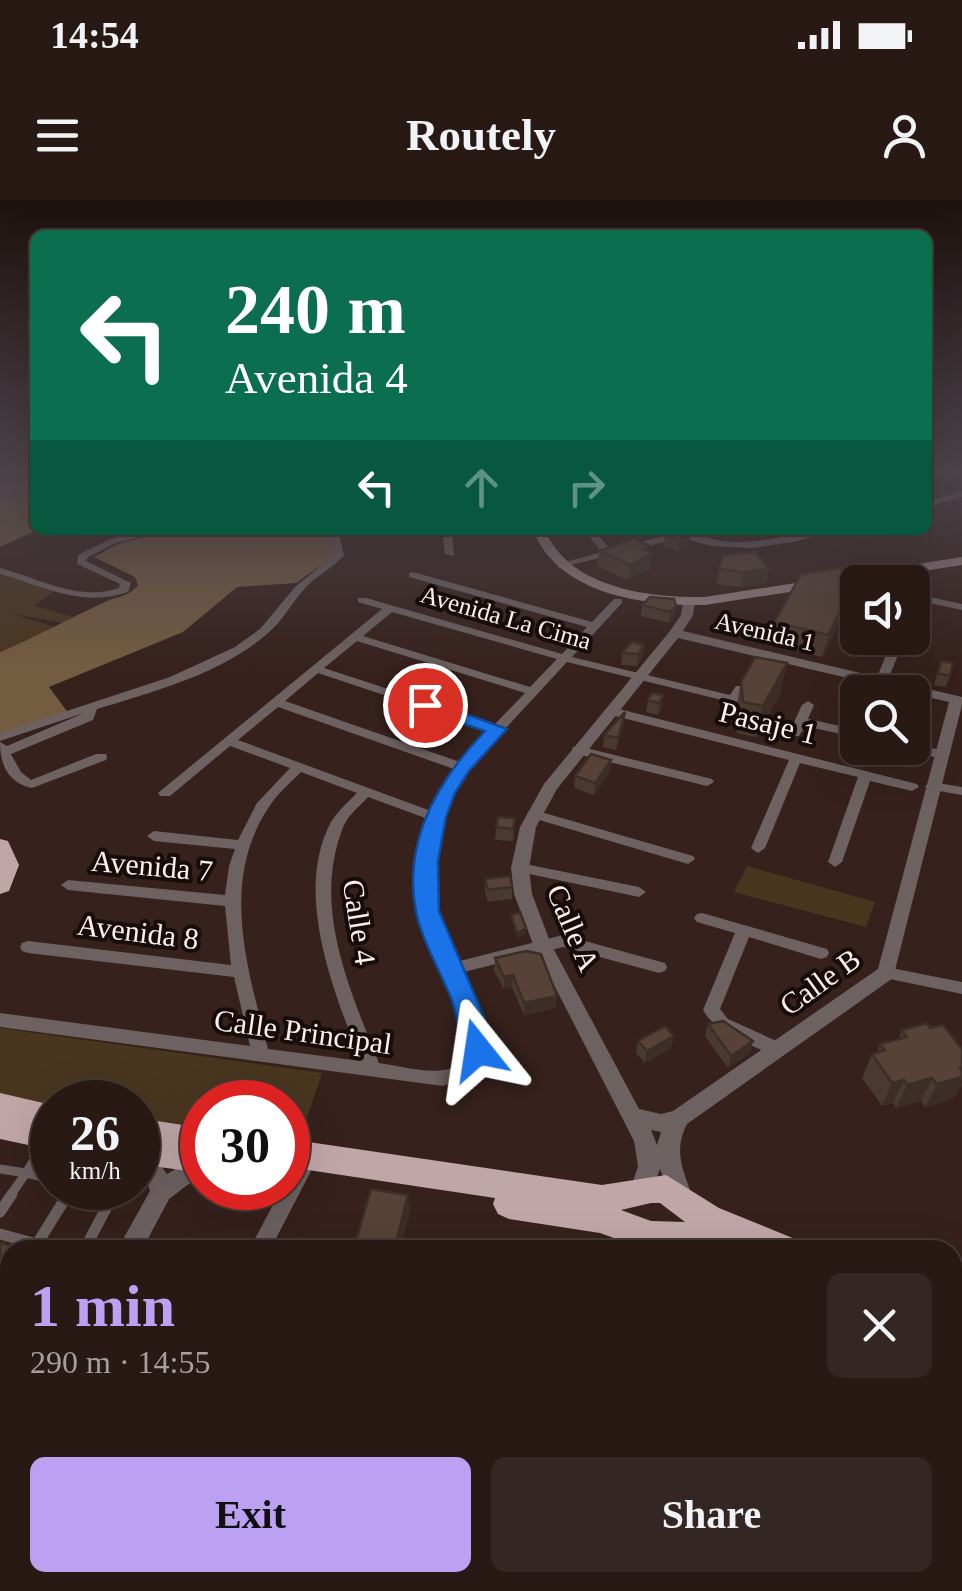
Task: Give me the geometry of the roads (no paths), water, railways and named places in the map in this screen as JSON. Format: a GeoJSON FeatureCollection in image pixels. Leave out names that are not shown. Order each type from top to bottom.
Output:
{"type":"FeatureCollection","features":[{"type":"Feature","properties":{"kind":"highway"},"geometry":{"type":"LineString","coordinates":[[0,847],[7,865],[0,885]]}},
{"type":"Feature","properties":{"kind":"highway"},"geometry":{"type":"LineString","coordinates":[[0,1106],[30,1120]]}},
{"type":"Feature","properties":{"kind":"highway"},"geometry":{"type":"LineString","coordinates":[[0,1126],[30,1128]]}},
{"type":"Feature","properties":{"kind":"highway"},"geometry":{"type":"LineString","coordinates":[[310,1166],[602,1200],[666,1189],[707,1219],[759,1240]]}},
{"type":"Feature","properties":{"kind":"highway"},"geometry":{"type":"LineString","coordinates":[[310,1167],[600,1218],[662,1240]]}},
{"type":"Feature","properties":{"kind":"highway"},"geometry":{"type":"LineString","coordinates":[[636,1230],[627,1216],[637,1193]]}},
{"type":"Feature","properties":{"kind":"highway"},"geometry":{"type":"LineString","coordinates":[[675,1240],[688,1217],[682,1197]]}},
{"type":"Feature","properties":{"kind":"main road"},"geometry":{"type":"LineString","coordinates":[[543,539],[562,566],[626,591],[689,602],[962,562]]}},
{"type":"Feature","properties":{"kind":"street"},"geometry":{"type":"LineString","coordinates":[[0,571],[93,596],[112,596],[124,590],[126,583],[82,562],[83,555],[122,539]]}},
{"type":"Feature","properties":{"kind":"street"},"geometry":{"type":"LineString","coordinates":[[0,736],[193,670],[262,633],[304,583],[339,555],[336,539]]}},
{"type":"Feature","properties":{"kind":"street"},"geometry":{"type":"LineString","coordinates":[[448,539],[450,554]]}},
{"type":"Feature","properties":{"kind":"street"},"geometry":{"type":"LineString","coordinates":[[596,539],[609,554]]}},
{"type":"Feature","properties":{"kind":"street"},"geometry":{"type":"LineString","coordinates":[[562,566],[655,539]]}},
{"type":"Feature","properties":{"kind":"street"},"geometry":{"type":"LineString","coordinates":[[696,539],[713,545],[746,547],[788,539]]}},
{"type":"Feature","properties":{"kind":"street"},"geometry":{"type":"LineString","coordinates":[[413,576],[594,626]]}},
{"type":"Feature","properties":{"kind":"street","name":"Avenida La Cima"},"geometry":{"type":"LineString","coordinates":[[362,600],[564,658],[733,700]]}},
{"type":"Feature","properties":{"kind":"street"},"geometry":{"type":"LineString","coordinates":[[930,600],[962,606]]}},
{"type":"Feature","properties":{"kind":"street","name":"Calle Principal"},"geometry":{"type":"LineString","coordinates":[[0,1020],[443,1079],[470,1066],[478,1040],[428,911],[427,861],[435,817],[462,767],[618,601]]}},
{"type":"Feature","properties":{"kind":"street","name":"Calle A"},"geometry":{"type":"LineString","coordinates":[[637,1193],[650,1176],[650,1158],[542,944],[523,894],[520,868],[534,814],[578,750],[675,632],[687,615],[689,602]]}},
{"type":"Feature","properties":{"kind":"street"},"geometry":{"type":"LineString","coordinates":[[165,794],[390,608]]}},
{"type":"Feature","properties":{"kind":"street","name":"Avenida 1"},"geometry":{"type":"LineString","coordinates":[[675,632],[849,675]]}},
{"type":"Feature","properties":{"kind":"street"},"geometry":{"type":"LineString","coordinates":[[354,637],[532,692]]}},
{"type":"Feature","properties":{"kind":"street"},"geometry":{"type":"LineString","coordinates":[[316,669],[498,729]]}},
{"type":"Feature","properties":{"kind":"street","name":"Avenida 1"},"geometry":{"type":"LineString","coordinates":[[930,694],[959,701]]}},
{"type":"Feature","properties":{"kind":"street","name":"Calle B"},"geometry":{"type":"LineString","coordinates":[[679,1118],[886,972],[904,910],[922,787],[940,754],[959,701]]}},
{"type":"Feature","properties":{"kind":"street"},"geometry":{"type":"LineString","coordinates":[[276,702],[462,767]]}},
{"type":"Feature","properties":{"kind":"street"},"geometry":{"type":"LineString","coordinates":[[808,705],[798,727],[840,732]]}},
{"type":"Feature","properties":{"kind":"street"},"geometry":{"type":"LineString","coordinates":[[92,706],[90,717],[76,726],[2,749],[17,778],[32,784],[101,757]]}},
{"type":"Feature","properties":{"kind":"street","name":"Pasaje 1"},"geometry":{"type":"LineString","coordinates":[[611,711],[865,776],[962,790]]}},
{"type":"Feature","properties":{"kind":"street"},"geometry":{"type":"LineString","coordinates":[[229,741],[435,817]]}},
{"type":"Feature","properties":{"kind":"street"},"geometry":{"type":"LineString","coordinates":[[578,750],[707,782]]}},
{"type":"Feature","properties":{"kind":"street"},"geometry":{"type":"LineString","coordinates":[[930,752],[940,754]]}},
{"type":"Feature","properties":{"kind":"street"},"geometry":{"type":"LineString","coordinates":[[758,848],[796,758]]}},
{"type":"Feature","properties":{"kind":"street"},"geometry":{"type":"LineString","coordinates":[[260,1053],[241,972],[230,900],[240,845],[264,804],[299,766]]}},
{"type":"Feature","properties":{"kind":"street"},"geometry":{"type":"LineString","coordinates":[[835,862],[865,776]]}},
{"type":"Feature","properties":{"kind":"street","name":"Calle 4"},"geometry":{"type":"LineString","coordinates":[[366,792],[337,823],[322,870],[333,957],[373,1070]]}},
{"type":"Feature","properties":{"kind":"street"},"geometry":{"type":"LineString","coordinates":[[534,814],[688,859]]}},
{"type":"Feature","properties":{"kind":"street"},"geometry":{"type":"LineString","coordinates":[[154,836],[240,845]]}},
{"type":"Feature","properties":{"kind":"street"},"geometry":{"type":"LineString","coordinates":[[520,868],[639,892]]}},
{"type":"Feature","properties":{"kind":"street","name":"Avenida 7"},"geometry":{"type":"LineString","coordinates":[[68,886],[230,900]]}},
{"type":"Feature","properties":{"kind":"street"},"geometry":{"type":"LineString","coordinates":[[702,918],[821,954]]}},
{"type":"Feature","properties":{"kind":"street"},"geometry":{"type":"LineString","coordinates":[[744,931],[710,1010],[722,1024],[777,1049]]}},
{"type":"Feature","properties":{"kind":"street"},"geometry":{"type":"LineString","coordinates":[[453,970],[562,941],[659,967]]}},
{"type":"Feature","properties":{"kind":"street","name":"Avenida 8"},"geometry":{"type":"LineString","coordinates":[[28,947],[241,972]]}},
{"type":"Feature","properties":{"kind":"street"},"geometry":{"type":"LineString","coordinates":[[886,972],[962,988]]}},
{"type":"Feature","properties":{"kind":"street"},"geometry":{"type":"LineString","coordinates":[[632,1116],[662,1123],[679,1118]]}},
{"type":"Feature","properties":{"kind":"street"},"geometry":{"type":"LineString","coordinates":[[679,1118],[665,1152],[682,1197]]}},
{"type":"Feature","properties":{"kind":"street"},"geometry":{"type":"LineString","coordinates":[[135,1240],[161,1192],[180,1177]]}},
{"type":"Feature","properties":{"kind":"street"},"geometry":{"type":"LineString","coordinates":[[263,1240],[274,1210]]}},
{"type":"Feature","properties":{"kind":"lane"},"geometry":{"type":"LineString","coordinates":[[0,1212],[30,1166]]}},
{"type":"Feature","properties":{"kind":"lane"},"geometry":{"type":"LineString","coordinates":[[0,1169],[30,1174]]}},
{"type":"Feature","properties":{"kind":"lane"},"geometry":{"type":"LineString","coordinates":[[40,1240],[58,1210]]}},
{"type":"Feature","properties":{"kind":"lane"},"geometry":{"type":"LineString","coordinates":[[90,1240],[107,1210]]}}]}
